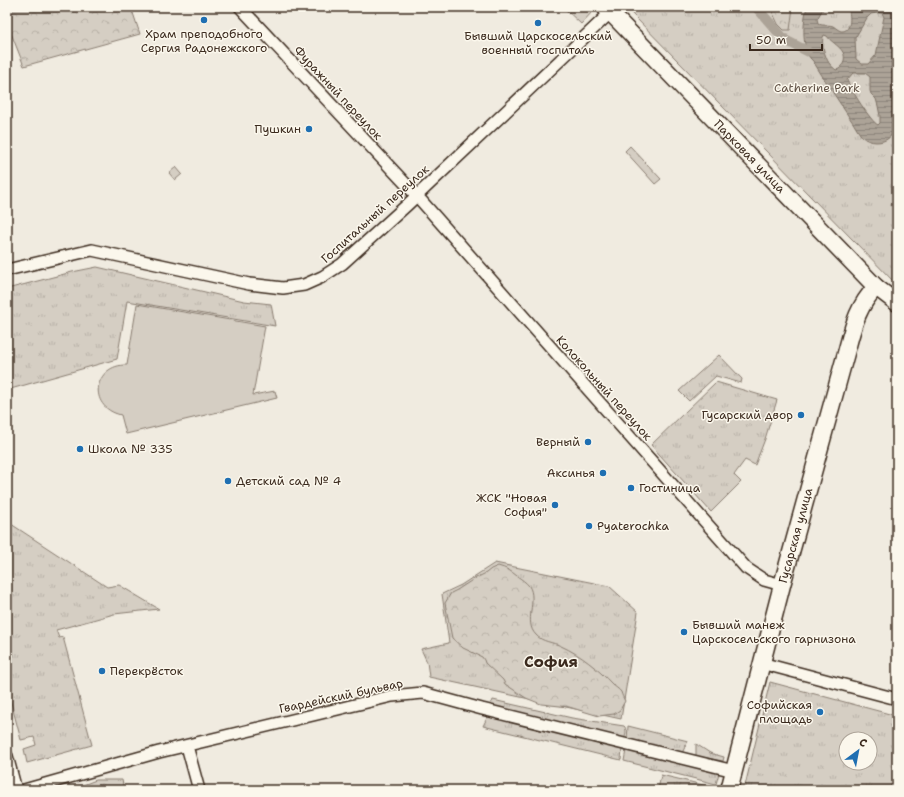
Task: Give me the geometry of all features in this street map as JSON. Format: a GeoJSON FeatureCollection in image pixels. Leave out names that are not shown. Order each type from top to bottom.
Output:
{"type":"FeatureCollection","features":[{"type":"Feature","properties":{"kind":"street","name":"Фуражный переулок"},"geometry":{"type":"LineString","coordinates":[[240,7],[417,196]]}},
{"type":"Feature","properties":{"kind":"street","name":"Госпитальный переулок"},"geometry":{"type":"LineString","coordinates":[[7,270],[92,250],[249,284],[283,288],[304,284],[322,277],[342,264],[417,196],[608,10]]}},
{"type":"Feature","properties":{"kind":"street","name":"Парковая улица"},"geometry":{"type":"LineString","coordinates":[[608,10],[876,287],[897,303]]}},
{"type":"Feature","properties":{"kind":"street","name":"Колокольный переулок"},"geometry":{"type":"LineString","coordinates":[[417,196],[746,568],[764,580],[782,585]]}},
{"type":"Feature","properties":{"kind":"street","name":"Гусарская улица"},"geometry":{"type":"LineString","coordinates":[[729,790],[761,663],[856,316],[867,296],[876,287]]}},
{"type":"Feature","properties":{"kind":"street"},"geometry":{"type":"LineString","coordinates":[[761,663],[897,699]]}},
{"type":"Feature","properties":{"kind":"street","name":"Гвардейский бульвар"},"geometry":{"type":"LineString","coordinates":[[24,790],[128,760],[392,696],[423,693],[734,771]]}},
{"type":"Feature","properties":{"kind":"street"},"geometry":{"type":"LineString","coordinates":[[187,746],[199,790]]}},
{"type":"Feature","properties":{"kind":"street"},"geometry":{"type":"LineString","coordinates":[[7,756],[16,790]]}},
{"type":"Feature","properties":{"kind":"green space"},"geometry":{"type":"Polygon","coordinates":[[[7,7],[131,7],[140,34],[24,66],[7,23],[7,7]]]}},
{"type":"Feature","properties":{"kind":"green space"},"geometry":{"type":"Polygon","coordinates":[[[563,7],[589,7],[593,11],[581,24],[563,7]]]}},
{"type":"Feature","properties":{"kind":"green space","name":"Catherine Park"},"geometry":{"type":"Polygon","coordinates":[[[626,7],[897,7],[897,285],[634,16],[626,7]]]}},
{"type":"Feature","properties":{"kind":"green space"},"geometry":{"type":"Polygon","coordinates":[[[770,7],[793,7],[790,30],[784,30],[778,24],[770,7]]]}},
{"type":"Feature","properties":{"kind":"green space"},"geometry":{"type":"Polygon","coordinates":[[[630,146],[661,179],[655,184],[625,151],[630,146]]]}},
{"type":"Feature","properties":{"kind":"green space"},"geometry":{"type":"Polygon","coordinates":[[[176,167],[182,174],[175,180],[169,173],[176,167]]]}},
{"type":"Feature","properties":{"kind":"green space"},"geometry":{"type":"Polygon","coordinates":[[[97,267],[244,301],[271,304],[275,326],[127,301],[117,359],[7,390],[7,289],[97,267]]]}},
{"type":"Feature","properties":{"kind":"green space"},"geometry":{"type":"Polygon","coordinates":[[[137,304],[265,326],[253,395],[275,391],[277,398],[126,434],[121,415],[110,411],[103,404],[99,395],[98,387],[101,378],[107,371],[116,367],[127,365],[137,304]]]}},
{"type":"Feature","properties":{"kind":"green space"},"geometry":{"type":"Polygon","coordinates":[[[719,355],[742,379],[741,383],[716,376],[689,401],[679,391],[719,355]]]}},
{"type":"Feature","properties":{"kind":"green space"},"geometry":{"type":"Polygon","coordinates":[[[716,382],[777,400],[755,465],[745,460],[734,475],[741,482],[711,512],[651,445],[716,382]]]}},
{"type":"Feature","properties":{"kind":"green space"},"geometry":{"type":"Polygon","coordinates":[[[11,524],[107,587],[119,585],[159,609],[114,614],[56,630],[59,638],[63,637],[92,745],[27,763],[24,749],[36,745],[34,737],[21,740],[7,687],[7,525],[11,524]]]}},
{"type":"Feature","properties":{"kind":"green space"},"geometry":{"type":"Polygon","coordinates":[[[495,563],[609,586],[638,612],[621,719],[429,677],[427,662],[421,649],[449,643],[442,594],[461,585],[495,563]]]}},
{"type":"Feature","properties":{"kind":"green space"},"geometry":{"type":"Polygon","coordinates":[[[498,566],[510,571],[529,586],[532,598],[530,617],[531,624],[532,630],[536,635],[541,639],[558,645],[575,654],[601,673],[621,692],[625,701],[620,710],[614,714],[599,716],[569,707],[541,704],[526,698],[505,684],[503,680],[485,663],[482,657],[463,648],[452,638],[445,603],[451,593],[498,566]]]}},
{"type":"Feature","properties":{"kind":"green space","name":"Софийская площадь"},"geometry":{"type":"Polygon","coordinates":[[[770,682],[897,716],[897,790],[744,790],[770,682]]]}},
{"type":"Feature","properties":{"kind":"green space"},"geometry":{"type":"Polygon","coordinates":[[[493,700],[572,718],[624,726],[626,730],[625,736],[624,739],[490,706],[493,700]]]}},
{"type":"Feature","properties":{"kind":"green space"},"geometry":{"type":"Polygon","coordinates":[[[488,716],[622,749],[621,760],[483,726],[488,716]]]}},
{"type":"Feature","properties":{"kind":"green space"},"geometry":{"type":"Polygon","coordinates":[[[628,726],[688,741],[682,753],[627,740],[628,726]]]}},
{"type":"Feature","properties":{"kind":"green space"},"geometry":{"type":"Polygon","coordinates":[[[696,744],[710,753],[724,757],[723,761],[696,756],[696,744]]]}},
{"type":"Feature","properties":{"kind":"green space"},"geometry":{"type":"Polygon","coordinates":[[[626,750],[717,772],[719,773],[716,784],[624,761],[626,750]]]}},
{"type":"Feature","properties":{"kind":"green space"},"geometry":{"type":"Polygon","coordinates":[[[661,775],[716,788],[716,790],[658,790],[661,775]]]}},
{"type":"Feature","properties":{"kind":"green space"},"geometry":{"type":"Polygon","coordinates":[[[96,780],[122,780],[124,790],[70,790],[96,780]]]}},
{"type":"Feature","properties":{"kind":"shaded area"},"geometry":{"type":"Polygon","coordinates":[[[807,7],[824,7],[817,19],[818,23],[833,26],[838,30],[845,31],[850,22],[848,7],[897,7],[897,47],[892,81],[897,118],[895,129],[890,137],[884,141],[872,142],[865,139],[859,133],[809,57],[806,51],[804,36],[807,7]],[[882,13],[871,14],[867,18],[855,38],[856,59],[862,64],[868,64],[876,55],[884,17],[882,13]],[[824,35],[823,38],[827,60],[836,70],[841,68],[844,59],[842,51],[827,36],[824,35]],[[853,73],[847,80],[866,112],[878,125],[880,123],[880,116],[876,99],[870,91],[870,77],[865,73],[853,73]]]}},
{"type":"Feature","properties":{"kind":"waterway"},"geometry":{"type":"LineString","coordinates":[[756,7],[785,40],[807,51]]}},
{"type":"Feature","properties":{"kind":"place","name":"Храм преподобного Сергия Радонежского"},"geometry":{"type":"Point","coordinates":[204,20]}},
{"type":"Feature","properties":{"kind":"place","name":"Бывший Царскосельский военный госпиталь"},"geometry":{"type":"Point","coordinates":[538,23]}},
{"type":"Feature","properties":{"kind":"place","name":"Пушкин"},"geometry":{"type":"Point","coordinates":[309,129]}},
{"type":"Feature","properties":{"kind":"place","name":"Гусарский двор"},"geometry":{"type":"Point","coordinates":[801,415]}},
{"type":"Feature","properties":{"kind":"place","name":"Верный"},"geometry":{"type":"Point","coordinates":[588,442]}},
{"type":"Feature","properties":{"kind":"place","name":"Школа № 335"},"geometry":{"type":"Point","coordinates":[80,449]}},
{"type":"Feature","properties":{"kind":"place","name":"Аксинья"},"geometry":{"type":"Point","coordinates":[603,473]}},
{"type":"Feature","properties":{"kind":"place","name":"Детский сад № 4"},"geometry":{"type":"Point","coordinates":[228,481]}},
{"type":"Feature","properties":{"kind":"place","name":"Гостиница"},"geometry":{"type":"Point","coordinates":[631,488]}},
{"type":"Feature","properties":{"kind":"place","name":"ЖСК \"Новая София\""},"geometry":{"type":"Point","coordinates":[555,505]}},
{"type":"Feature","properties":{"kind":"place","name":"Pyaterochka"},"geometry":{"type":"Point","coordinates":[589,526]}},
{"type":"Feature","properties":{"kind":"place","name":"Бывший манеж Царскосельского гарнизона"},"geometry":{"type":"Point","coordinates":[684,632]}},
{"type":"Feature","properties":{"kind":"place","name":"Перекрёсток"},"geometry":{"type":"Point","coordinates":[102,671]}},
{"type":"Feature","properties":{"kind":"place","name":"Софийская площадь"},"geometry":{"type":"Point","coordinates":[820,712]}},
{"type":"Feature","properties":{"kind":"district","name":"София"},"geometry":{"type":"Point","coordinates":[551,661]}}]}
